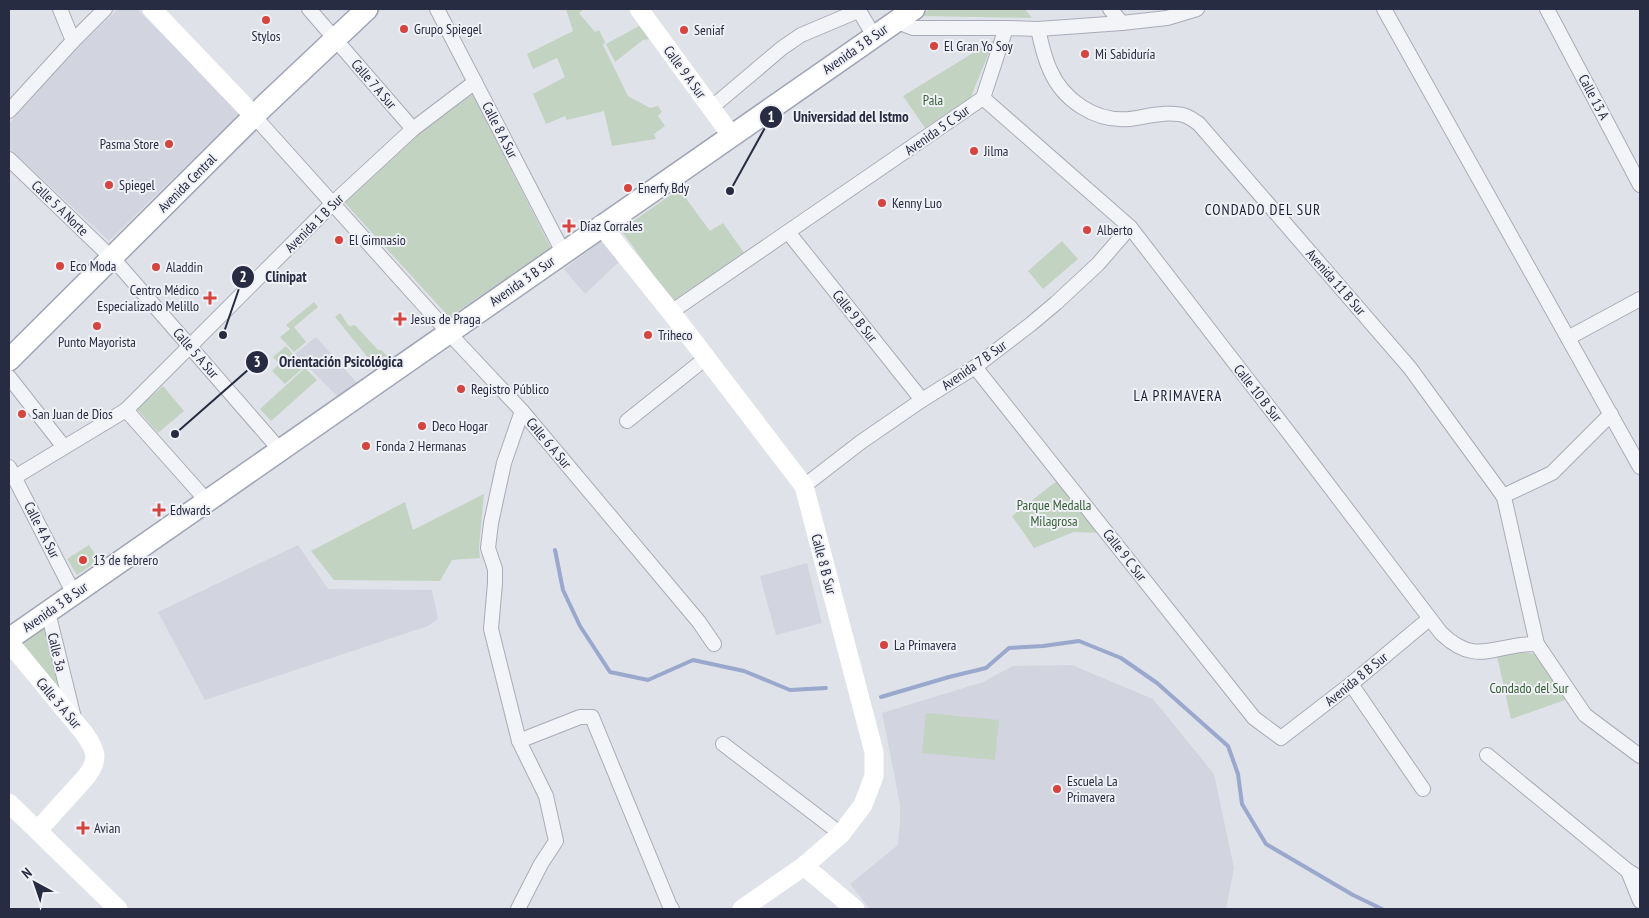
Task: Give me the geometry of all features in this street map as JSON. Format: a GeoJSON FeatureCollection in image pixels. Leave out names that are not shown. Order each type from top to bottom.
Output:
{"type":"FeatureCollection","features":[{"type":"Feature","properties":{"kind":"main road","name":"Avenida Central"},"geometry":{"type":"LineString","coordinates":[[9,360],[254,116],[367,9]]}},
{"type":"Feature","properties":{"kind":"main road","name":"Avenida 3 B Sur"},"geometry":{"type":"LineString","coordinates":[[9,641],[601,225],[914,9]]}},
{"type":"Feature","properties":{"kind":"street"},"geometry":{"type":"LineString","coordinates":[[60,9],[73,41]]}},
{"type":"Feature","properties":{"kind":"street"},"geometry":{"type":"LineString","coordinates":[[9,111],[105,9]]}},
{"type":"Feature","properties":{"kind":"street"},"geometry":{"type":"LineString","coordinates":[[152,9],[254,116]]}},
{"type":"Feature","properties":{"kind":"street","name":"Calle 7 A Sur"},"geometry":{"type":"LineString","coordinates":[[309,9],[413,129]]}},
{"type":"Feature","properties":{"kind":"street","name":"Calle 8 A Sur"},"geometry":{"type":"LineString","coordinates":[[437,9],[563,252]]}},
{"type":"Feature","properties":{"kind":"street","name":"Calle 9 A Sur"},"geometry":{"type":"LineString","coordinates":[[639,9],[731,135]]}},
{"type":"Feature","properties":{"kind":"street"},"geometry":{"type":"LineString","coordinates":[[1110,9],[1122,23]]}},
{"type":"Feature","properties":{"kind":"street"},"geometry":{"type":"LineString","coordinates":[[895,22],[913,28],[1038,29],[1168,18],[1197,9]]}},
{"type":"Feature","properties":{"kind":"street"},"geometry":{"type":"LineString","coordinates":[[1384,9],[1640,466]]}},
{"type":"Feature","properties":{"kind":"street","name":"Calle 13 A"},"geometry":{"type":"LineString","coordinates":[[1547,9],[1640,185]]}},
{"type":"Feature","properties":{"kind":"street"},"geometry":{"type":"LineString","coordinates":[[711,108],[782,48],[801,35],[837,19],[858,10],[874,36]]}},
{"type":"Feature","properties":{"kind":"street","name":"Avenida 5 C Sur"},"geometry":{"type":"LineString","coordinates":[[671,312],[983,98],[1006,28]]}},
{"type":"Feature","properties":{"kind":"street","name":"Avenida 11 B Sur"},"geometry":{"type":"LineString","coordinates":[[1038,29],[1046,60],[1056,82],[1076,103],[1089,112],[1119,120],[1159,115],[1186,116],[1200,124],[1410,368],[1503,496],[1537,644]]}},
{"type":"Feature","properties":{"kind":"street","name":"Avenida 1 B Sur"},"geometry":{"type":"LineString","coordinates":[[12,472],[64,447],[126,410],[332,204],[413,129],[475,82]]}},
{"type":"Feature","properties":{"kind":"street","name":"Calle 10 B Sur"},"geometry":{"type":"LineString","coordinates":[[983,98],[1130,227],[1429,619],[1451,644],[1472,652],[1488,652],[1507,646],[1537,644]]}},
{"type":"Feature","properties":{"kind":"street","name":"Calle 6 A Sur"},"geometry":{"type":"LineString","coordinates":[[254,116],[448,332],[522,411],[699,622],[714,644]]}},
{"type":"Feature","properties":{"kind":"street","name":"Calle 5 A Norte"},"geometry":{"type":"LineString","coordinates":[[9,158],[112,258]]}},
{"type":"Feature","properties":{"kind":"street","name":"Calle 8 B Sur"},"geometry":{"type":"LineString","coordinates":[[601,225],[671,312],[804,486],[874,752],[874,776],[863,805],[841,834],[804,866],[742,909]]}},
{"type":"Feature","properties":{"kind":"street","name":"Avenida 7 B Sur"},"geometry":{"type":"LineString","coordinates":[[804,486],[861,442],[975,366],[1056,304],[1098,264],[1130,227]]}},
{"type":"Feature","properties":{"kind":"street","name":"Calle 9 B Sur"},"geometry":{"type":"LineString","coordinates":[[788,232],[922,400]]}},
{"type":"Feature","properties":{"kind":"street","name":"Calle 5 A Sur"},"geometry":{"type":"LineString","coordinates":[[112,258],[280,450]]}},
{"type":"Feature","properties":{"kind":"street"},"geometry":{"type":"LineString","coordinates":[[1568,338],[1640,299]]}},
{"type":"Feature","properties":{"kind":"street"},"geometry":{"type":"LineString","coordinates":[[627,421],[706,358]]}},
{"type":"Feature","properties":{"kind":"street","name":"Calle 9 C Sur"},"geometry":{"type":"LineString","coordinates":[[975,366],[1254,718],[1281,738]]}},
{"type":"Feature","properties":{"kind":"street"},"geometry":{"type":"LineString","coordinates":[[9,378],[64,447]]}},
{"type":"Feature","properties":{"kind":"street"},"geometry":{"type":"LineString","coordinates":[[126,410],[208,501]]}},
{"type":"Feature","properties":{"kind":"street"},"geometry":{"type":"LineString","coordinates":[[518,909],[541,864],[556,841],[546,796],[519,742],[491,629],[496,583],[495,569],[488,548],[491,523],[504,463],[522,411]]}},
{"type":"Feature","properties":{"kind":"street"},"geometry":{"type":"LineString","coordinates":[[1503,496],[1552,472],[1611,414]]}},
{"type":"Feature","properties":{"kind":"street","name":"Calle 4 A Sur"},"geometry":{"type":"LineString","coordinates":[[12,472],[74,594]]}},
{"type":"Feature","properties":{"kind":"street","name":"Calle 3a"},"geometry":{"type":"LineString","coordinates":[[48,612],[74,721]]}},
{"type":"Feature","properties":{"kind":"street","name":"Avenida 8 B Sur"},"geometry":{"type":"LineString","coordinates":[[1281,738],[1351,684],[1429,619]]}},
{"type":"Feature","properties":{"kind":"street","name":"Calle 3 A Sur"},"geometry":{"type":"LineString","coordinates":[[9,641],[74,721],[93,746],[95,754],[93,768],[38,830]]}},
{"type":"Feature","properties":{"kind":"street"},"geometry":{"type":"LineString","coordinates":[[1537,644],[1585,715],[1640,756]]}},
{"type":"Feature","properties":{"kind":"street"},"geometry":{"type":"LineString","coordinates":[[1351,684],[1423,789]]}},
{"type":"Feature","properties":{"kind":"street"},"geometry":{"type":"LineString","coordinates":[[519,742],[580,717],[592,717],[672,909]]}},
{"type":"Feature","properties":{"kind":"street"},"geometry":{"type":"LineString","coordinates":[[723,744],[841,834]]}},
{"type":"Feature","properties":{"kind":"street"},"geometry":{"type":"LineString","coordinates":[[1487,755],[1628,871],[1640,878]]}},
{"type":"Feature","properties":{"kind":"street"},"geometry":{"type":"LineString","coordinates":[[9,803],[38,830],[112,907]]}},
{"type":"Feature","properties":{"kind":"street"},"geometry":{"type":"LineString","coordinates":[[804,866],[846,899],[855,909]]}},
{"type":"Feature","properties":{"kind":"street"},"geometry":{"type":"LineString","coordinates":[[1628,871],[1640,901]]}},
{"type":"Feature","properties":{"kind":"shaded area"},"geometry":{"type":"Polygon","coordinates":[[[118,9],[137,9],[240,113],[109,241],[9,148],[9,124],[62,63],[118,9]]]}},
{"type":"Feature","properties":{"kind":"shaded area"},"geometry":{"type":"Polygon","coordinates":[[[605,238],[622,259],[585,294],[564,269],[605,238]]]}},
{"type":"Feature","properties":{"kind":"shaded area"},"geometry":{"type":"Polygon","coordinates":[[[316,337],[358,384],[338,397],[295,354],[316,337]]]}},
{"type":"Feature","properties":{"kind":"shaded area"},"geometry":{"type":"Polygon","coordinates":[[[298,545],[328,589],[432,590],[438,619],[428,626],[205,700],[158,612],[298,545]]]}},
{"type":"Feature","properties":{"kind":"shaded area"},"geometry":{"type":"Polygon","coordinates":[[[807,563],[822,623],[776,635],[760,576],[807,563]]]}},
{"type":"Feature","properties":{"kind":"shaded area","name":"Escuela La Primavera"},"geometry":{"type":"Polygon","coordinates":[[[1072,665],[1153,699],[1214,774],[1234,868],[1226,909],[870,909],[850,884],[898,845],[900,823],[900,804],[882,713],[983,682],[1013,666],[1072,665]]]}},
{"type":"Feature","properties":{"kind":"green space"},"geometry":{"type":"Polygon","coordinates":[[[566,9],[584,9],[579,13],[595,32],[599,30],[605,42],[603,45],[628,96],[650,108],[658,106],[662,112],[658,116],[665,126],[654,134],[656,139],[612,146],[604,111],[567,120],[565,116],[546,124],[533,94],[565,77],[557,58],[533,69],[527,54],[573,31],[566,9]]]}},
{"type":"Feature","properties":{"kind":"green space"},"geometry":{"type":"Polygon","coordinates":[[[930,9],[1025,9],[1032,18],[919,16],[930,9]]]}},
{"type":"Feature","properties":{"kind":"green space"},"geometry":{"type":"Polygon","coordinates":[[[639,26],[650,39],[643,40],[615,62],[606,44],[639,26]]]}},
{"type":"Feature","properties":{"kind":"green space","name":"Pala"},"geometry":{"type":"Polygon","coordinates":[[[994,40],[971,97],[925,128],[903,96],[994,40]]]}},
{"type":"Feature","properties":{"kind":"green space"},"geometry":{"type":"Polygon","coordinates":[[[473,94],[551,248],[449,317],[344,202],[418,133],[473,94]]]}},
{"type":"Feature","properties":{"kind":"green space"},"geometry":{"type":"Polygon","coordinates":[[[679,189],[710,231],[723,223],[745,254],[675,305],[621,230],[679,189]]]}},
{"type":"Feature","properties":{"kind":"green space"},"geometry":{"type":"Polygon","coordinates":[[[1062,241],[1078,259],[1043,289],[1028,271],[1062,241]]]}},
{"type":"Feature","properties":{"kind":"green space"},"geometry":{"type":"Polygon","coordinates":[[[314,302],[318,307],[294,327],[306,342],[294,352],[280,337],[290,329],[286,325],[314,302]]]}},
{"type":"Feature","properties":{"kind":"green space"},"geometry":{"type":"Polygon","coordinates":[[[340,313],[349,326],[355,325],[378,350],[381,350],[393,361],[378,370],[335,317],[340,313]]]}},
{"type":"Feature","properties":{"kind":"green space"},"geometry":{"type":"Polygon","coordinates":[[[286,346],[304,367],[285,384],[272,371],[279,364],[273,357],[286,346]]]}},
{"type":"Feature","properties":{"kind":"green space"},"geometry":{"type":"Polygon","coordinates":[[[305,368],[317,380],[271,421],[260,409],[305,368]]]}},
{"type":"Feature","properties":{"kind":"green space"},"geometry":{"type":"Polygon","coordinates":[[[163,386],[184,411],[158,433],[137,409],[163,386]]]}},
{"type":"Feature","properties":{"kind":"green space","name":"Parque Medalla Milagrosa"},"geometry":{"type":"Polygon","coordinates":[[[1058,480],[1104,533],[1074,532],[1034,548],[1012,516],[1058,480]]]}},
{"type":"Feature","properties":{"kind":"green space"},"geometry":{"type":"Polygon","coordinates":[[[484,494],[479,547],[480,558],[452,560],[440,581],[334,580],[311,551],[405,502],[413,530],[484,494]]]}},
{"type":"Feature","properties":{"kind":"green space","name":"13 de febrero"},"geometry":{"type":"Polygon","coordinates":[[[89,545],[99,560],[77,575],[67,559],[89,545]]]}},
{"type":"Feature","properties":{"kind":"green space"},"geometry":{"type":"Polygon","coordinates":[[[45,623],[61,686],[58,688],[21,643],[45,623]]]}},
{"type":"Feature","properties":{"kind":"green space","name":"Condado del Sur"},"geometry":{"type":"Polygon","coordinates":[[[1521,652],[1536,654],[1565,700],[1511,719],[1497,656],[1521,652]]]}},
{"type":"Feature","properties":{"kind":"green space"},"geometry":{"type":"Polygon","coordinates":[[[926,713],[999,720],[995,760],[922,753],[926,713]]]}},
{"type":"Feature","properties":{"kind":"waterway"},"geometry":{"type":"LineString","coordinates":[[555,550],[563,590],[580,626],[610,672],[648,680],[693,660],[744,671],[790,690],[826,688]]}},
{"type":"Feature","properties":{"kind":"waterway"},"geometry":{"type":"LineString","coordinates":[[881,697],[986,668],[1009,648],[1079,641],[1121,658],[1157,683],[1228,746],[1238,774],[1242,804],[1266,844],[1353,895],[1382,909]]}},
{"type":"Feature","properties":{"kind":"place","name":"Stylos"},"geometry":{"type":"Point","coordinates":[266,20]}},
{"type":"Feature","properties":{"kind":"place","name":"Grupo Spiegel"},"geometry":{"type":"Point","coordinates":[404,29]}},
{"type":"Feature","properties":{"kind":"place","name":"Seniaf"},"geometry":{"type":"Point","coordinates":[684,30]}},
{"type":"Feature","properties":{"kind":"place","name":"El Gran Yo Soy"},"geometry":{"type":"Point","coordinates":[934,46]}},
{"type":"Feature","properties":{"kind":"place","name":"Mi Sabiduría"},"geometry":{"type":"Point","coordinates":[1085,54]}},
{"type":"Feature","properties":{"kind":"place","name":"Pasma Store"},"geometry":{"type":"Point","coordinates":[169,144]}},
{"type":"Feature","properties":{"kind":"place","name":"Jilma"},"geometry":{"type":"Point","coordinates":[974,151]}},
{"type":"Feature","properties":{"kind":"place","name":"Spiegel"},"geometry":{"type":"Point","coordinates":[109,185]}},
{"type":"Feature","properties":{"kind":"place","name":"Enerfy Bdy"},"geometry":{"type":"Point","coordinates":[628,188]}},
{"type":"Feature","properties":{"kind":"place","name":"Universidad del Istmo"},"geometry":{"type":"Point","coordinates":[730,191]}},
{"type":"Feature","properties":{"kind":"place","name":"Kenny Luo"},"geometry":{"type":"Point","coordinates":[882,203]}},
{"type":"Feature","properties":{"kind":"place","name":"Díaz Corrales"},"geometry":{"type":"Point","coordinates":[569,226]}},
{"type":"Feature","properties":{"kind":"place","name":"Alberto"},"geometry":{"type":"Point","coordinates":[1087,230]}},
{"type":"Feature","properties":{"kind":"place","name":"El Gimnasio"},"geometry":{"type":"Point","coordinates":[339,240]}},
{"type":"Feature","properties":{"kind":"place","name":"Eco Moda"},"geometry":{"type":"Point","coordinates":[60,266]}},
{"type":"Feature","properties":{"kind":"place","name":"Aladdin"},"geometry":{"type":"Point","coordinates":[156,267]}},
{"type":"Feature","properties":{"kind":"place","name":"Centro Médico Especializado Melillo"},"geometry":{"type":"Point","coordinates":[210,298]}},
{"type":"Feature","properties":{"kind":"place","name":"Jesus de Praga"},"geometry":{"type":"Point","coordinates":[400,319]}},
{"type":"Feature","properties":{"kind":"place","name":"Punto Mayorista"},"geometry":{"type":"Point","coordinates":[97,326]}},
{"type":"Feature","properties":{"kind":"place","name":"Clinipat"},"geometry":{"type":"Point","coordinates":[223,335]}},
{"type":"Feature","properties":{"kind":"place","name":"Triheco"},"geometry":{"type":"Point","coordinates":[648,335]}},
{"type":"Feature","properties":{"kind":"place","name":"Registro Público"},"geometry":{"type":"Point","coordinates":[461,389]}},
{"type":"Feature","properties":{"kind":"place","name":"San Juan de Dios"},"geometry":{"type":"Point","coordinates":[22,414]}},
{"type":"Feature","properties":{"kind":"place","name":"Deco Hogar"},"geometry":{"type":"Point","coordinates":[422,426]}},
{"type":"Feature","properties":{"kind":"place","name":"Orientación Psicológica"},"geometry":{"type":"Point","coordinates":[175,434]}},
{"type":"Feature","properties":{"kind":"place","name":"Fonda 2 Hermanas"},"geometry":{"type":"Point","coordinates":[366,446]}},
{"type":"Feature","properties":{"kind":"place","name":"Edwards"},"geometry":{"type":"Point","coordinates":[159,510]}},
{"type":"Feature","properties":{"kind":"place","name":"13 de febrero"},"geometry":{"type":"Point","coordinates":[83,560]}},
{"type":"Feature","properties":{"kind":"place","name":"La Primavera"},"geometry":{"type":"Point","coordinates":[884,645]}},
{"type":"Feature","properties":{"kind":"place","name":"Escuela La Primavera"},"geometry":{"type":"Point","coordinates":[1057,789]}},
{"type":"Feature","properties":{"kind":"place","name":"Avian"},"geometry":{"type":"Point","coordinates":[83,828]}},
{"type":"Feature","properties":{"kind":"district","name":"CONDADO DEL SUR"},"geometry":{"type":"Point","coordinates":[1263,209]}},
{"type":"Feature","properties":{"kind":"district","name":"LA PRIMAVERA"},"geometry":{"type":"Point","coordinates":[1178,395]}}]}
